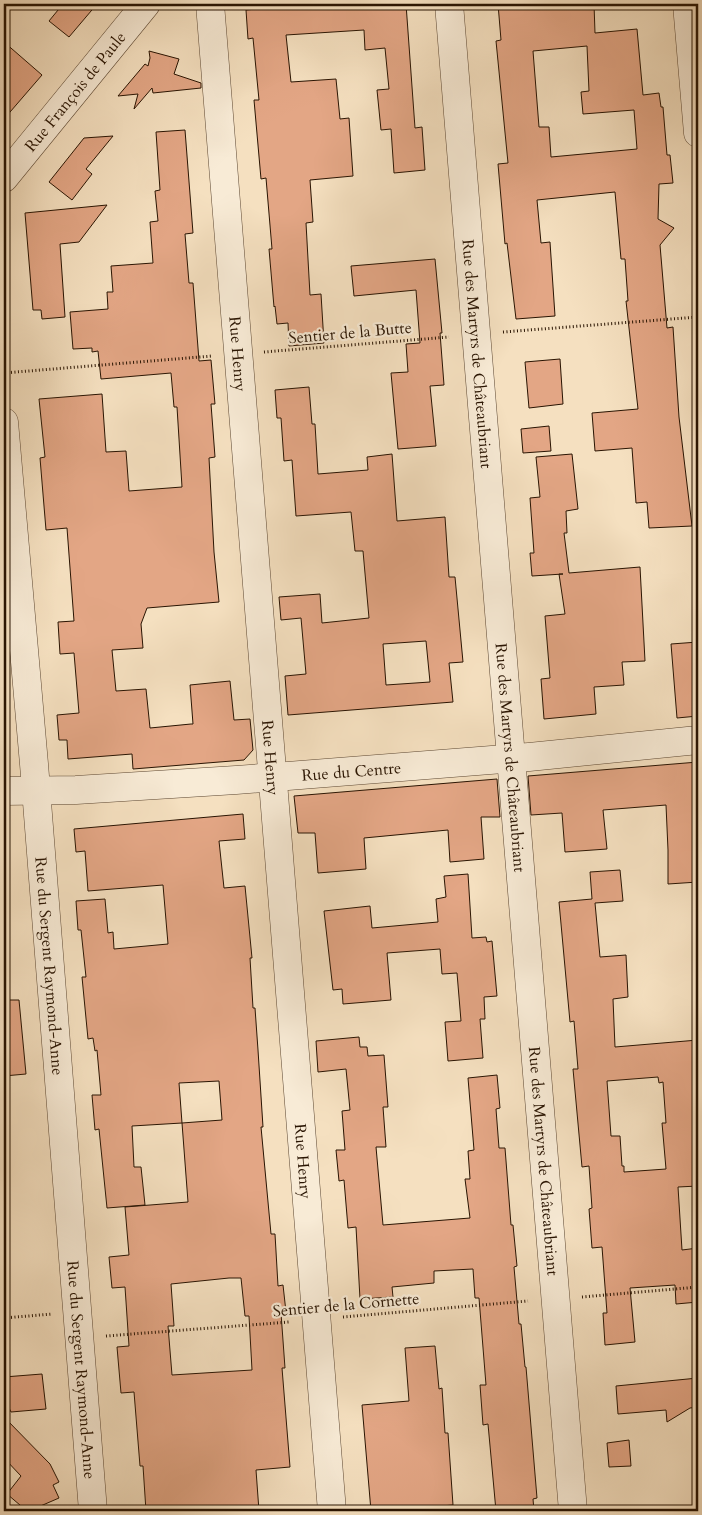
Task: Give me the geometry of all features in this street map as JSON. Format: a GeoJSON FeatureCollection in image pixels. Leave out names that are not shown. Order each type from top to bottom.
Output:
{"type":"FeatureCollection","features":[{"type":"Feature","properties":{"kind":"street","name":"Rue François de Paule"},"geometry":{"type":"LineString","coordinates":[[4,178],[146,4]]}},
{"type":"Feature","properties":{"kind":"street","name":"Rue Henry"},"geometry":{"type":"LineString","coordinates":[[210,4],[332,1511]]}},
{"type":"Feature","properties":{"kind":"street","name":"Rue des Martyrs de Châteaubriant"},"geometry":{"type":"LineString","coordinates":[[449,4],[573,1511]]}},
{"type":"Feature","properties":{"kind":"street"},"geometry":{"type":"LineString","coordinates":[[688,4],[698,134]]}},
{"type":"Feature","properties":{"kind":"street","name":"Rue du Sergent Raymond-Anne"},"geometry":{"type":"LineString","coordinates":[[4,422],[36,791],[93,1511]]}},
{"type":"Feature","properties":{"kind":"street","name":"Rue du Centre"},"geometry":{"type":"LineString","coordinates":[[4,791],[76,790],[273,777],[511,758],[698,740]]}},
{"type":"Feature","properties":{"kind":"path","name":"Sentier de la Butte"},"geometry":{"type":"LineString","coordinates":[[4,373],[698,317]]}},
{"type":"Feature","properties":{"kind":"path","name":"Sentier de la Cornette"},"geometry":{"type":"LineString","coordinates":[[4,1318],[67,1313],[100,1336],[317,1320],[698,1287]]}},
{"type":"Feature","properties":{"kind":"building"},"geometry":{"type":"Polygon","coordinates":[[[63,4],[97,4],[69,37],[49,21],[63,4]]]}},
{"type":"Feature","properties":{"kind":"building"},"geometry":{"type":"Polygon","coordinates":[[[309,4],[406,4],[415,128],[422,127],[425,170],[394,173],[391,129],[381,130],[377,90],[389,89],[385,48],[365,50],[364,30],[286,35],[291,82],[336,79],[340,119],[349,118],[353,176],[310,180],[313,222],[306,223],[310,295],[321,294],[324,343],[289,346],[288,323],[277,324],[274,307],[269,249],[272,249],[266,178],[261,179],[254,100],[259,100],[253,38],[248,39],[246,10],[309,4]]]}},
{"type":"Feature","properties":{"kind":"building"},"geometry":{"type":"Polygon","coordinates":[[[498,4],[594,4],[595,33],[637,29],[643,95],[659,93],[661,107],[663,107],[667,155],[670,155],[673,183],[659,184],[658,219],[674,228],[660,245],[667,328],[673,327],[679,417],[692,526],[649,528],[647,502],[636,503],[632,448],[595,451],[592,413],[638,409],[626,301],[628,301],[625,259],[621,259],[615,192],[537,200],[541,243],[550,242],[555,316],[516,319],[507,243],[505,244],[498,164],[508,163],[496,41],[501,40],[498,4]],[[587,46],[533,51],[539,127],[549,127],[551,157],[637,149],[634,110],[583,114],[581,92],[589,91],[587,46]]]}},
{"type":"Feature","properties":{"kind":"building"},"geometry":{"type":"Polygon","coordinates":[[[4,42],[42,75],[4,119],[4,42]]]}},
{"type":"Feature","properties":{"kind":"building"},"geometry":{"type":"Polygon","coordinates":[[[149,51],[179,59],[174,74],[201,83],[201,88],[153,93],[152,88],[134,109],[138,94],[118,96],[145,64],[148,66],[149,51]]]}},
{"type":"Feature","properties":{"kind":"building"},"geometry":{"type":"Polygon","coordinates":[[[185,130],[193,233],[185,234],[189,283],[193,283],[199,361],[211,360],[215,404],[211,404],[215,457],[209,458],[214,552],[219,602],[147,608],[141,624],[143,648],[112,650],[116,691],[146,689],[150,728],[193,724],[190,685],[230,681],[234,720],[250,719],[253,750],[244,760],[133,769],[132,754],[68,759],[67,740],[59,740],[57,715],[79,713],[74,653],[60,654],[58,622],[74,621],[67,528],[46,530],[40,458],[45,457],[39,399],[102,394],[106,452],[126,451],[129,491],[182,487],[177,407],[174,407],[171,373],[101,379],[98,351],[92,352],[92,348],[73,349],[70,312],[108,309],[107,292],[113,292],[111,266],[153,263],[150,222],[158,221],[155,191],[160,190],[156,132],[185,130]]]}},
{"type":"Feature","properties":{"kind":"building"},"geometry":{"type":"Polygon","coordinates":[[[113,136],[86,169],[92,174],[72,200],[49,182],[84,138],[113,136]]]}},
{"type":"Feature","properties":{"kind":"building"},"geometry":{"type":"Polygon","coordinates":[[[107,205],[79,242],[60,244],[65,317],[42,319],[41,310],[33,310],[25,213],[107,205]]]}},
{"type":"Feature","properties":{"kind":"building"},"geometry":{"type":"Polygon","coordinates":[[[435,259],[442,333],[440,333],[444,385],[430,386],[436,446],[398,449],[391,373],[408,372],[406,344],[420,343],[416,290],[354,296],[351,266],[435,259]]]}},
{"type":"Feature","properties":{"kind":"building"},"geometry":{"type":"Polygon","coordinates":[[[560,359],[563,404],[529,408],[525,362],[560,359]]]}},
{"type":"Feature","properties":{"kind":"building"},"geometry":{"type":"Polygon","coordinates":[[[309,387],[312,424],[315,424],[318,474],[368,470],[367,457],[392,454],[397,521],[445,517],[449,577],[455,577],[463,662],[449,663],[453,702],[288,715],[285,676],[306,674],[301,618],[281,620],[279,597],[320,594],[322,623],[369,618],[363,551],[355,551],[351,512],[296,516],[292,460],[284,461],[281,418],[277,418],[275,390],[309,387]],[[426,641],[383,644],[386,685],[430,682],[426,641]]]}},
{"type":"Feature","properties":{"kind":"building"},"geometry":{"type":"Polygon","coordinates":[[[549,426],[551,451],[523,453],[521,429],[549,426]]]}},
{"type":"Feature","properties":{"kind":"building"},"geometry":{"type":"Polygon","coordinates":[[[572,454],[578,509],[566,511],[567,533],[564,533],[569,573],[640,567],[645,661],[622,662],[624,685],[594,687],[596,714],[544,719],[541,679],[550,678],[545,616],[565,614],[559,574],[532,576],[530,553],[534,553],[530,498],[540,497],[536,457],[572,454]]]}},
{"type":"Feature","properties":{"kind":"building"},"geometry":{"type":"Polygon","coordinates":[[[698,642],[698,716],[677,718],[671,644],[698,642]]]}},
{"type":"Feature","properties":{"kind":"building"},"geometry":{"type":"Polygon","coordinates":[[[698,762],[698,882],[668,884],[666,805],[603,810],[607,849],[565,852],[562,813],[531,815],[528,776],[698,762]]]}},
{"type":"Feature","properties":{"kind":"building"},"geometry":{"type":"Polygon","coordinates":[[[497,779],[500,817],[481,817],[484,859],[450,862],[448,830],[364,838],[366,869],[318,873],[315,833],[298,833],[294,796],[497,779]]]}},
{"type":"Feature","properties":{"kind":"building"},"geometry":{"type":"Polygon","coordinates":[[[243,814],[245,839],[219,841],[224,888],[245,886],[252,958],[250,958],[253,1008],[255,1008],[263,1127],[261,1127],[271,1234],[275,1234],[278,1286],[283,1285],[286,1312],[281,1313],[285,1368],[282,1368],[290,1467],[256,1470],[259,1511],[181,1511],[181,1509],[146,1511],[143,1466],[140,1466],[134,1392],[121,1393],[117,1347],[129,1346],[125,1287],[112,1288],[109,1257],[129,1255],[125,1207],[188,1202],[182,1123],[132,1126],[134,1167],[141,1167],[145,1205],[107,1208],[99,1129],[95,1130],[92,1095],[101,1095],[97,1050],[95,1051],[93,1038],[88,1039],[82,977],[86,977],[81,930],[78,930],[76,901],[105,899],[108,933],[113,932],[114,949],[168,944],[163,885],[88,891],[85,851],[76,852],[74,829],[243,814]],[[219,1081],[179,1083],[182,1123],[222,1120],[219,1081]],[[241,1278],[171,1284],[174,1326],[168,1326],[172,1375],[252,1370],[249,1316],[245,1316],[241,1278]]]}},
{"type":"Feature","properties":{"kind":"building"},"geometry":{"type":"Polygon","coordinates":[[[620,870],[623,901],[595,903],[600,957],[626,955],[628,997],[613,999],[615,1047],[698,1040],[698,1186],[678,1187],[682,1250],[698,1248],[698,1302],[676,1304],[675,1285],[630,1288],[635,1342],[605,1345],[603,1313],[607,1313],[602,1247],[592,1248],[589,1209],[592,1208],[589,1166],[582,1167],[573,1069],[578,1069],[574,1021],[570,1022],[559,902],[592,899],[590,872],[620,870]],[[658,1077],[607,1081],[611,1136],[620,1136],[624,1172],[666,1169],[662,1123],[666,1123],[663,1082],[659,1083],[658,1077]]]}},
{"type":"Feature","properties":{"kind":"building"},"geometry":{"type":"Polygon","coordinates":[[[468,874],[472,938],[486,937],[487,942],[492,941],[497,996],[484,997],[485,1019],[480,1019],[483,1058],[448,1061],[445,1022],[461,1021],[457,973],[442,974],[440,949],[387,953],[391,1000],[343,1004],[342,989],[333,990],[324,911],[370,906],[372,928],[438,922],[436,899],[446,897],[444,876],[468,874]]]}},
{"type":"Feature","properties":{"kind":"building"},"geometry":{"type":"Polygon","coordinates":[[[4,1000],[19,1000],[26,1074],[4,1076],[4,1000]]]}},
{"type":"Feature","properties":{"kind":"building"},"geometry":{"type":"Polygon","coordinates":[[[359,1037],[360,1047],[367,1047],[368,1056],[384,1055],[388,1107],[383,1107],[386,1147],[376,1147],[383,1225],[470,1218],[465,1179],[470,1179],[468,1151],[474,1150],[468,1078],[497,1075],[500,1108],[496,1109],[499,1148],[505,1148],[511,1225],[513,1225],[517,1266],[514,1267],[519,1324],[521,1324],[526,1367],[537,1498],[533,1499],[534,1511],[496,1511],[488,1424],[483,1425],[480,1385],[486,1385],[479,1298],[475,1298],[473,1269],[434,1271],[434,1283],[392,1287],[393,1297],[360,1299],[356,1227],[348,1228],[344,1180],[339,1181],[336,1150],[345,1150],[342,1111],[350,1110],[346,1069],[318,1072],[316,1041],[359,1037]]]}},
{"type":"Feature","properties":{"kind":"building"},"geometry":{"type":"Polygon","coordinates":[[[435,1346],[439,1389],[442,1388],[445,1433],[448,1433],[453,1505],[405,1509],[405,1511],[371,1511],[362,1405],[409,1401],[405,1348],[435,1346]]]}},
{"type":"Feature","properties":{"kind":"building"},"geometry":{"type":"Polygon","coordinates":[[[42,1374],[46,1409],[11,1412],[4,1398],[4,1377],[42,1374]]]}},
{"type":"Feature","properties":{"kind":"building"},"geometry":{"type":"Polygon","coordinates":[[[698,1378],[698,1407],[690,1408],[667,1422],[666,1410],[618,1414],[616,1386],[698,1378]]]}},
{"type":"Feature","properties":{"kind":"building"},"geometry":{"type":"Polygon","coordinates":[[[4,1417],[50,1464],[59,1482],[53,1485],[59,1498],[27,1511],[7,1494],[21,1476],[4,1458],[4,1417]]]}},
{"type":"Feature","properties":{"kind":"building"},"geometry":{"type":"Polygon","coordinates":[[[629,1440],[631,1466],[609,1467],[607,1443],[629,1440]]]}}]}
